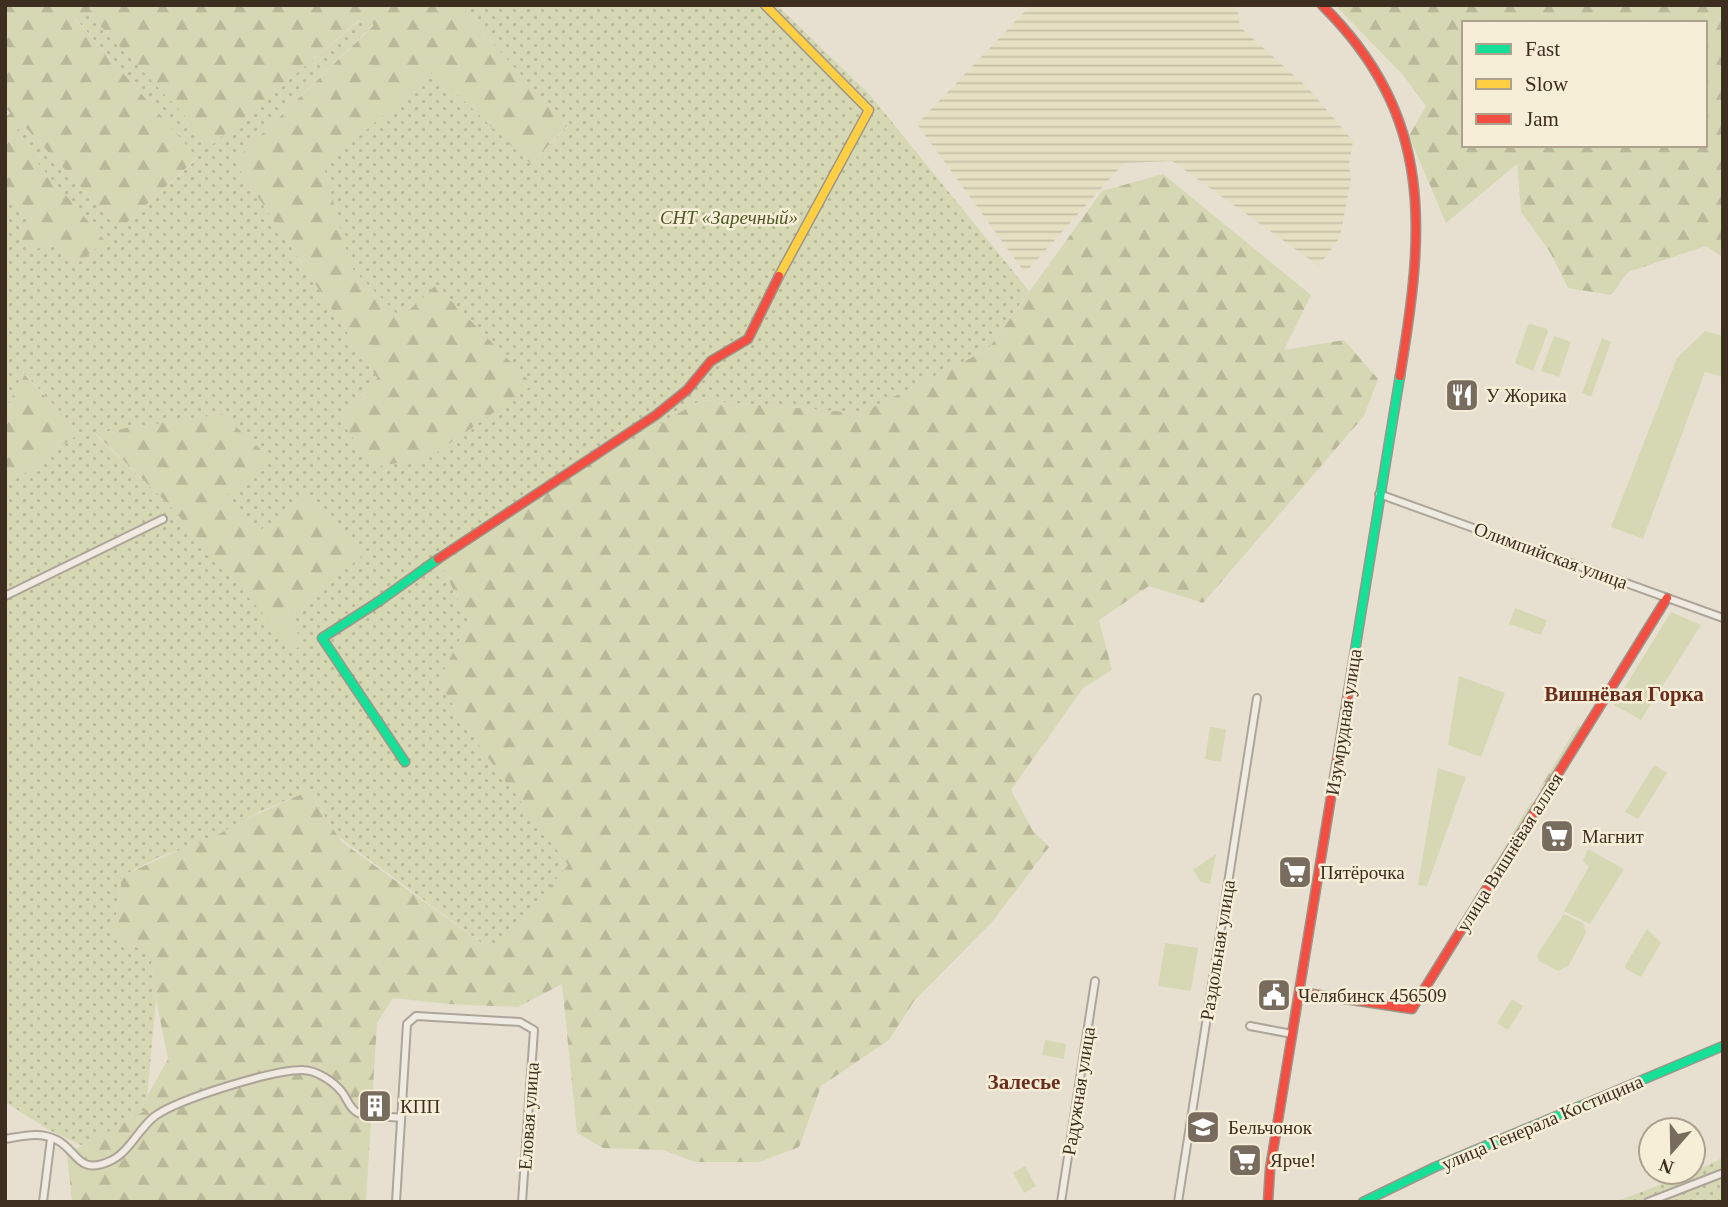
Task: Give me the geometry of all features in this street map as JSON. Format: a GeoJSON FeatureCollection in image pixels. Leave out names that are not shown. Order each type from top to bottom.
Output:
{"type":"FeatureCollection","features":[{"type":"Feature","properties":{"kind":"street"},"geometry":{"type":"LineString","coordinates":[[405,762],[322,638],[378,602],[468,537],[656,415],[687,390],[711,361],[748,339],[796,241],[869,110],[765,5]]}},
{"type":"Feature","properties":{"kind":"street","name":"Изумрудная улица"},"geometry":{"type":"LineString","coordinates":[[1268,1202],[1270,1169],[1413,296],[1417,243],[1413,176],[1398,124],[1375,71],[1337,18],[1322,5]]}},
{"type":"Feature","properties":{"kind":"street","name":"Олимпийская улица"},"geometry":{"type":"LineString","coordinates":[[1379,494],[1723,618]]}},
{"type":"Feature","properties":{"kind":"street"},"geometry":{"type":"LineString","coordinates":[[5,596],[163,519]]}},
{"type":"Feature","properties":{"kind":"street","name":"улица Вишнёвая аллея"},"geometry":{"type":"LineString","coordinates":[[1299,992],[1412,1009],[1667,598]]}},
{"type":"Feature","properties":{"kind":"street","name":"Раздольная улица"},"geometry":{"type":"LineString","coordinates":[[1178,1202],[1257,698]]}},
{"type":"Feature","properties":{"kind":"street","name":"Радужная улица"},"geometry":{"type":"LineString","coordinates":[[1060,1202],[1095,981]]}},
{"type":"Feature","properties":{"kind":"street","name":"Еловая улица"},"geometry":{"type":"LineString","coordinates":[[400,1118],[407,1024],[416,1016],[520,1022],[534,1030],[522,1202]]}},
{"type":"Feature","properties":{"kind":"street"},"geometry":{"type":"LineString","coordinates":[[1250,1026],[1292,1034]]}},
{"type":"Feature","properties":{"kind":"street","name":"улица Генерала Костицина"},"geometry":{"type":"LineString","coordinates":[[1363,1202],[1435,1167],[1723,1046]]}},
{"type":"Feature","properties":{"kind":"street"},"geometry":{"type":"LineString","coordinates":[[5,1139],[38,1134],[60,1141],[77,1161],[91,1165],[111,1161],[155,1116],[198,1096],[259,1078],[302,1070],[320,1074],[341,1091],[351,1108],[361,1115],[400,1118],[396,1202]]}},
{"type":"Feature","properties":{"kind":"street"},"geometry":{"type":"LineString","coordinates":[[43,1202],[51,1138]]}},
{"type":"Feature","properties":{"kind":"street"},"geometry":{"type":"LineString","coordinates":[[1648,1202],[1723,1173]]}},
{"type":"Feature","properties":{"kind":"shaded area"},"geometry":{"type":"Polygon","coordinates":[[[1031,5],[1237,5],[1240,27],[1309,89],[1353,141],[1349,164],[1351,179],[1340,237],[1319,266],[1172,161],[1124,163],[1025,273],[917,124],[1031,5]]]}},
{"type":"Feature","properties":{"kind":"green space"},"geometry":{"type":"Polygon","coordinates":[[[5,5],[469,5],[465,13],[568,125],[531,164],[436,285],[534,385],[429,458],[374,467],[340,420],[377,378],[234,161],[374,25],[359,20],[212,146],[88,13],[75,19],[198,157],[120,229],[22,124],[15,135],[106,241],[78,263],[50,244],[28,252],[18,237],[33,220],[5,192],[5,118],[10,113],[5,107],[5,5]]]}},
{"type":"Feature","properties":{"kind":"green space","name":"СНТ «Заречный»"},"geometry":{"type":"Polygon","coordinates":[[[469,5],[777,5],[870,95],[1029,291],[988,349],[861,413],[701,400],[435,554],[469,621],[438,681],[477,743],[568,865],[494,952],[339,837],[308,791],[259,812],[208,840],[159,857],[122,876],[112,939],[150,952],[156,999],[146,1110],[83,1146],[49,1130],[5,1102],[5,487],[80,433],[23,372],[5,413],[5,192],[33,220],[18,237],[28,252],[50,244],[78,263],[105,241],[14,135],[22,124],[120,229],[198,158],[75,18],[88,13],[212,145],[360,20],[374,24],[234,161],[377,378],[340,420],[374,467],[429,458],[533,385],[436,285],[401,318],[351,267],[324,167],[433,72],[531,164],[568,126],[465,13],[469,5]],[[222,414],[94,433],[169,505],[294,650],[305,643],[286,618],[362,556],[306,498],[257,532],[224,498],[270,458],[222,414]]]}},
{"type":"Feature","properties":{"kind":"green space"},"geometry":{"type":"Polygon","coordinates":[[[1335,5],[1723,5],[1723,257],[1706,246],[1628,272],[1611,295],[1568,288],[1550,252],[1521,212],[1517,164],[1446,223],[1409,136],[1426,106],[1403,75],[1335,5]]]}},
{"type":"Feature","properties":{"kind":"green space"},"geometry":{"type":"Polygon","coordinates":[[[1163,174],[1311,295],[1284,350],[1344,340],[1378,379],[1364,416],[1203,603],[1149,586],[1099,620],[1112,670],[1083,688],[1011,790],[1033,831],[1049,847],[992,922],[914,1001],[889,1040],[821,1086],[799,1147],[759,1162],[695,1162],[663,1150],[603,1148],[577,1133],[562,984],[518,1007],[393,998],[377,1023],[366,1202],[72,1202],[67,1153],[85,1145],[141,1107],[168,1059],[150,952],[112,939],[122,876],[308,791],[342,842],[494,952],[477,743],[438,681],[469,621],[435,554],[701,400],[861,413],[988,349],[1102,191],[1163,174]]]}},
{"type":"Feature","properties":{"kind":"green space"},"geometry":{"type":"Polygon","coordinates":[[[1528,325],[1547,329],[1548,332],[1533,371],[1515,363],[1528,325]]]}},
{"type":"Feature","properties":{"kind":"green space"},"geometry":{"type":"Polygon","coordinates":[[[1705,331],[1723,336],[1723,377],[1705,372],[1643,539],[1611,527],[1677,358],[1705,331]]]}},
{"type":"Feature","properties":{"kind":"green space"},"geometry":{"type":"Polygon","coordinates":[[[1554,336],[1571,342],[1559,377],[1541,371],[1554,336]]]}},
{"type":"Feature","properties":{"kind":"green space"},"geometry":{"type":"Polygon","coordinates":[[[1602,338],[1611,342],[1591,397],[1582,393],[1602,338]]]}},
{"type":"Feature","properties":{"kind":"green space"},"geometry":{"type":"Polygon","coordinates":[[[22,372],[80,433],[5,487],[5,413],[22,372]]]}},
{"type":"Feature","properties":{"kind":"green space"},"geometry":{"type":"Polygon","coordinates":[[[223,414],[271,458],[225,499],[306,498],[363,556],[286,618],[305,643],[293,651],[169,505],[94,432],[223,414]]]}},
{"type":"Feature","properties":{"kind":"green space"},"geometry":{"type":"Polygon","coordinates":[[[1515,608],[1547,620],[1541,635],[1509,624],[1515,608]]]}},
{"type":"Feature","properties":{"kind":"green space"},"geometry":{"type":"Polygon","coordinates":[[[1671,612],[1701,625],[1641,720],[1614,705],[1671,612]]]}},
{"type":"Feature","properties":{"kind":"green space"},"geometry":{"type":"Polygon","coordinates":[[[1459,676],[1505,693],[1481,757],[1448,745],[1459,676]]]}},
{"type":"Feature","properties":{"kind":"green space"},"geometry":{"type":"Polygon","coordinates":[[[1578,725],[1583,729],[1544,791],[1539,790],[1578,725]]]}},
{"type":"Feature","properties":{"kind":"green space"},"geometry":{"type":"Polygon","coordinates":[[[1210,727],[1226,729],[1221,762],[1205,759],[1210,727]]]}},
{"type":"Feature","properties":{"kind":"green space"},"geometry":{"type":"Polygon","coordinates":[[[1654,765],[1667,773],[1638,819],[1625,812],[1654,765]]]}},
{"type":"Feature","properties":{"kind":"green space"},"geometry":{"type":"Polygon","coordinates":[[[1438,768],[1466,777],[1427,886],[1418,885],[1438,768]]]}},
{"type":"Feature","properties":{"kind":"green space"},"geometry":{"type":"Polygon","coordinates":[[[1531,802],[1534,804],[1475,902],[1473,900],[1531,802]]]}},
{"type":"Feature","properties":{"kind":"green space"},"geometry":{"type":"Polygon","coordinates":[[[1588,849],[1624,869],[1590,924],[1564,911],[1589,867],[1583,861],[1588,849]]]}},
{"type":"Feature","properties":{"kind":"green space"},"geometry":{"type":"Polygon","coordinates":[[[1216,854],[1210,884],[1201,882],[1193,870],[1216,854]]]}},
{"type":"Feature","properties":{"kind":"green space"},"geometry":{"type":"Polygon","coordinates":[[[1564,914],[1583,923],[1586,933],[1569,965],[1558,971],[1539,961],[1537,955],[1564,914]]]}},
{"type":"Feature","properties":{"kind":"green space"},"geometry":{"type":"Polygon","coordinates":[[[1647,929],[1661,943],[1641,977],[1625,966],[1647,929]]]}},
{"type":"Feature","properties":{"kind":"green space"},"geometry":{"type":"Polygon","coordinates":[[[1165,943],[1198,948],[1191,991],[1158,986],[1165,943]]]}},
{"type":"Feature","properties":{"kind":"green space"},"geometry":{"type":"Polygon","coordinates":[[[1512,999],[1523,1006],[1508,1030],[1497,1023],[1512,999]]]}},
{"type":"Feature","properties":{"kind":"green space"},"geometry":{"type":"Polygon","coordinates":[[[1045,1040],[1066,1044],[1064,1059],[1042,1055],[1045,1040]]]}},
{"type":"Feature","properties":{"kind":"green space"},"geometry":{"type":"Polygon","coordinates":[[[1723,1158],[1723,1202],[1615,1202],[1657,1186],[1707,1186],[1707,1165],[1723,1158]]]}},
{"type":"Feature","properties":{"kind":"green space"},"geometry":{"type":"Polygon","coordinates":[[[1025,1166],[1036,1186],[1024,1193],[1013,1173],[1025,1166]]]}},
{"type":"Feature","properties":{"kind":"traffic: fast"},"geometry":{"type":"LineString","coordinates":[[1352,669],[1400,376]]}},
{"type":"Feature","properties":{"kind":"traffic: fast"},"geometry":{"type":"LineString","coordinates":[[405,762],[322,638],[438,559]]}},
{"type":"Feature","properties":{"kind":"traffic: fast"},"geometry":{"type":"LineString","coordinates":[[1363,1202],[1435,1167],[1723,1046]]}},
{"type":"Feature","properties":{"kind":"traffic: slow"},"geometry":{"type":"LineString","coordinates":[[765,5],[869,110],[779,276]]}},
{"type":"Feature","properties":{"kind":"traffic: jam"},"geometry":{"type":"LineString","coordinates":[[1322,5],[1359,47],[1386,90],[1403,134],[1413,178],[1416,225],[1414,273],[1400,376]]}},
{"type":"Feature","properties":{"kind":"traffic: jam"},"geometry":{"type":"LineString","coordinates":[[438,559],[656,415],[687,390],[711,361],[748,339],[779,276]]}},
{"type":"Feature","properties":{"kind":"traffic: jam"},"geometry":{"type":"LineString","coordinates":[[1299,992],[1412,1009],[1667,598]]}},
{"type":"Feature","properties":{"kind":"traffic: jam"},"geometry":{"type":"LineString","coordinates":[[1268,1202],[1270,1169],[1352,669]]}},
{"type":"Feature","properties":{"kind":"place","name":"У Жорика"},"geometry":{"type":"Point","coordinates":[1462,395]}},
{"type":"Feature","properties":{"kind":"place","name":"Магнит"},"geometry":{"type":"Point","coordinates":[1557,836]}},
{"type":"Feature","properties":{"kind":"place","name":"Пятёрочка"},"geometry":{"type":"Point","coordinates":[1295,872]}},
{"type":"Feature","properties":{"kind":"place","name":"Челябинск 456509"},"geometry":{"type":"Point","coordinates":[1274,995]}},
{"type":"Feature","properties":{"kind":"place","name":"КПП"},"geometry":{"type":"Point","coordinates":[375,1106]}},
{"type":"Feature","properties":{"kind":"place","name":"Бельчонок"},"geometry":{"type":"Point","coordinates":[1203,1127]}},
{"type":"Feature","properties":{"kind":"place","name":"Ярче!"},"geometry":{"type":"Point","coordinates":[1245,1160]}},
{"type":"Feature","properties":{"kind":"district","name":"Вишнёвая Горка"},"geometry":{"type":"Point","coordinates":[1624,694]}},
{"type":"Feature","properties":{"kind":"district","name":"Залесье"},"geometry":{"type":"Point","coordinates":[1024,1082]}}]}
